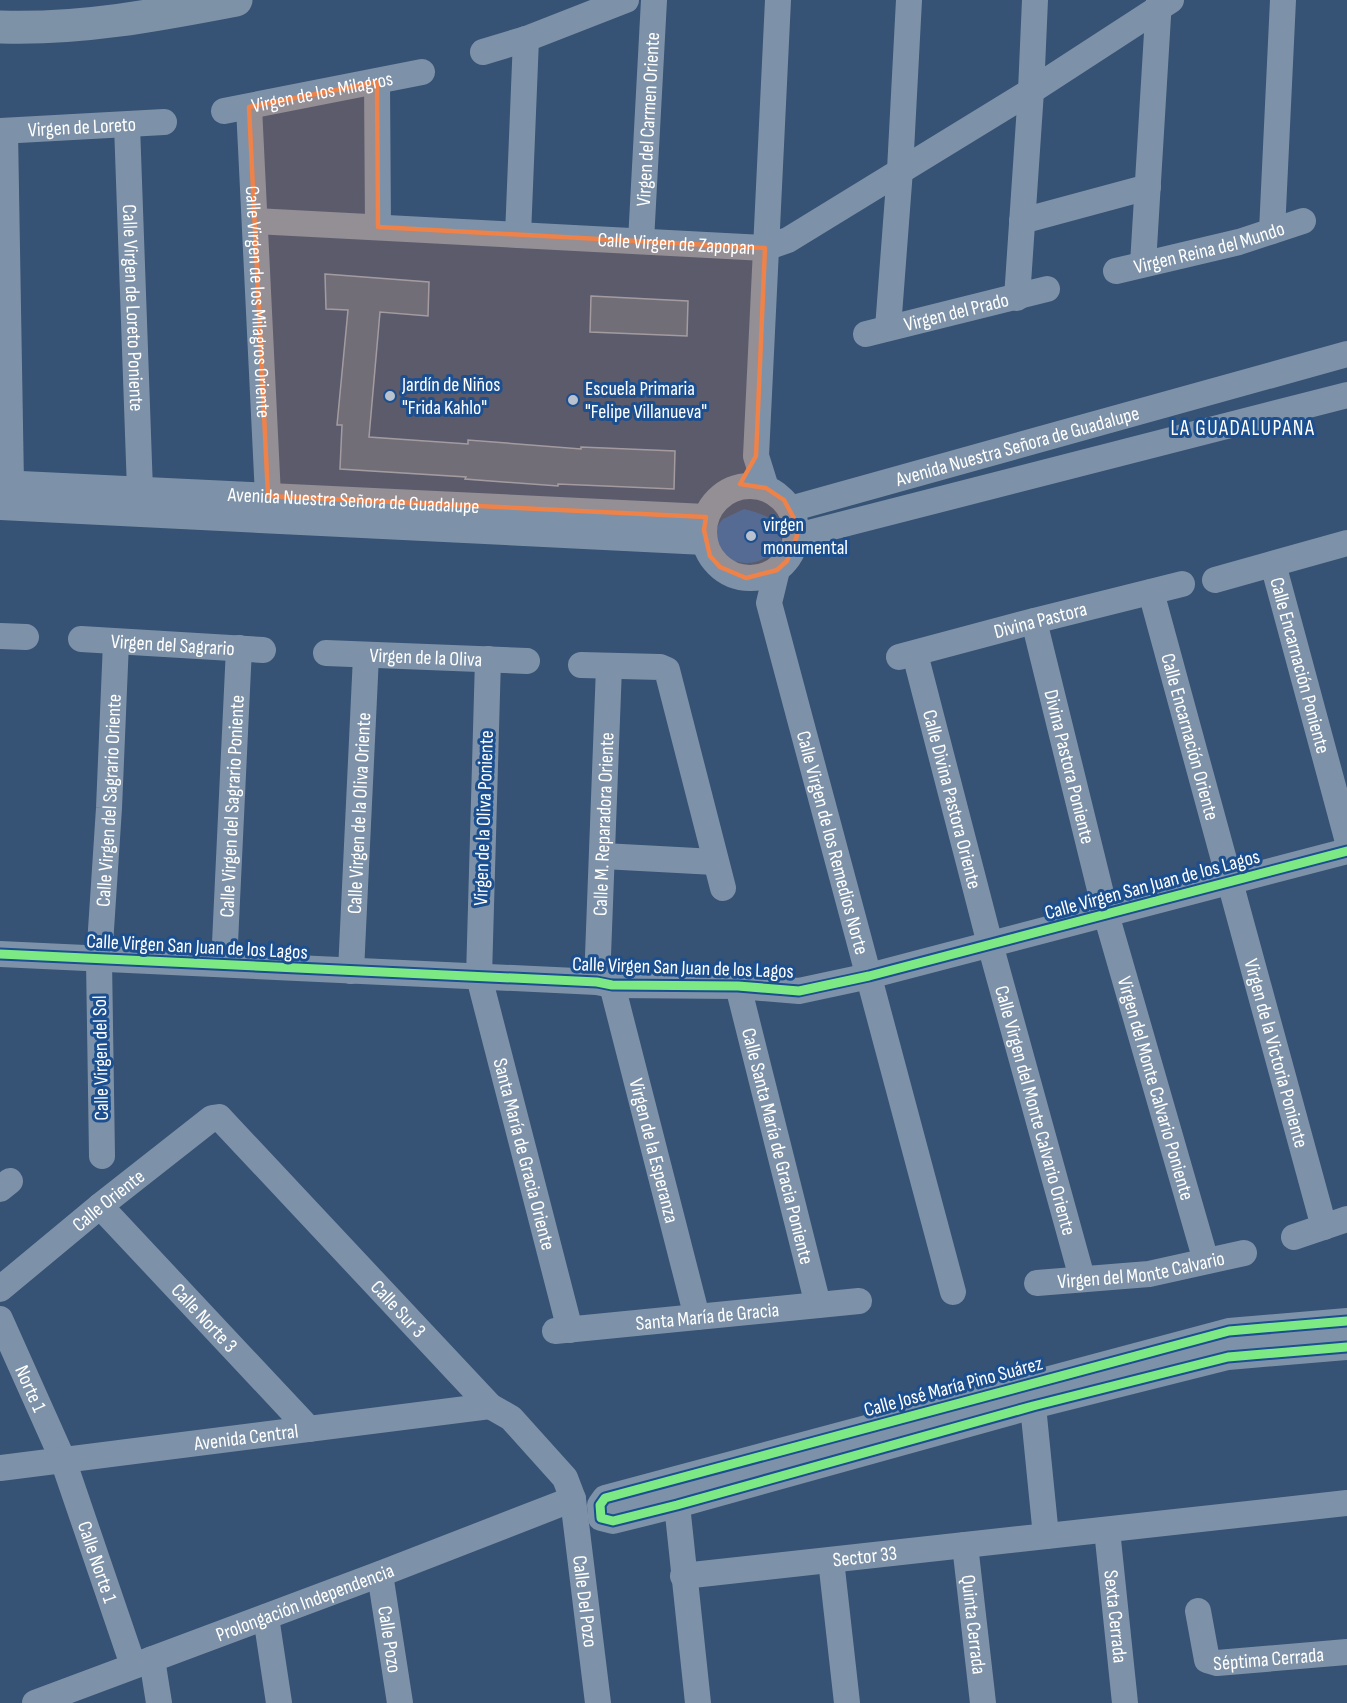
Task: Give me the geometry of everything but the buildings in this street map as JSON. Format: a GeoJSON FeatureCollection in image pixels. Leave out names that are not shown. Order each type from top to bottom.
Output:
{"type":"FeatureCollection","features":[{"type":"Feature","properties":{"kind":"highway"},"geometry":{"type":"LineString","coordinates":[[0,27],[35,28],[154,16],[236,0]]}},
{"type":"Feature","properties":{"kind":"street"},"geometry":{"type":"LineString","coordinates":[[483,52],[526,39],[626,0]]}},
{"type":"Feature","properties":{"kind":"street","name":"Virgen del Carmen Oriente"},"geometry":{"type":"LineString","coordinates":[[641,241],[654,0]]}},
{"type":"Feature","properties":{"kind":"street"},"geometry":{"type":"LineString","coordinates":[[765,488],[756,456],[778,0]]}},
{"type":"Feature","properties":{"kind":"street"},"geometry":{"type":"LineString","coordinates":[[900,170],[909,0]]}},
{"type":"Feature","properties":{"kind":"street"},"geometry":{"type":"LineString","coordinates":[[1017,298],[1035,0]]}},
{"type":"Feature","properties":{"kind":"street"},"geometry":{"type":"LineString","coordinates":[[1272,231],[1283,0]]}},
{"type":"Feature","properties":{"kind":"street"},"geometry":{"type":"LineString","coordinates":[[1143,264],[1162,2]]}},
{"type":"Feature","properties":{"kind":"street","name":"Calle Virgen de Zapopan"},"geometry":{"type":"LineString","coordinates":[[255,221],[765,248],[788,240],[1031,91],[1162,2]]}},
{"type":"Feature","properties":{"kind":"street"},"geometry":{"type":"LineString","coordinates":[[518,235],[526,39]]}},
{"type":"Feature","properties":{"kind":"street","name":"Virgen de los Milagros"},"geometry":{"type":"LineString","coordinates":[[236,109],[422,72]]}},
{"type":"Feature","properties":{"kind":"street"},"geometry":{"type":"LineString","coordinates":[[377,82],[378,227]]}},
{"type":"Feature","properties":{"kind":"street","name":"Calle Virgen de los Milagros Oriente"},"geometry":{"type":"LineString","coordinates":[[236,109],[255,221],[268,496]]}},
{"type":"Feature","properties":{"kind":"street","name":"Virgen de Loreto"},"geometry":{"type":"LineString","coordinates":[[3,131],[164,122]]}},
{"type":"Feature","properties":{"kind":"street","name":"Calle Virgen de Loreto Poniente"},"geometry":{"type":"LineString","coordinates":[[127,125],[140,490]]}},
{"type":"Feature","properties":{"kind":"street"},"geometry":{"type":"LineString","coordinates":[[3,131],[5,484]]}},
{"type":"Feature","properties":{"kind":"street","name":"Virgen del Prado"},"geometry":{"type":"LineString","coordinates":[[900,170],[877,331],[1047,289]]}},
{"type":"Feature","properties":{"kind":"street"},"geometry":{"type":"LineString","coordinates":[[1022,221],[1148,187]]}},
{"type":"Feature","properties":{"kind":"street","name":"Virgen Reina del Mundo"},"geometry":{"type":"LineString","coordinates":[[1116,271],[1239,242],[1302,221]]}},
{"type":"Feature","properties":{"kind":"street","name":"Avenida Nuestra Señora de Guadalupe"},"geometry":{"type":"LineString","coordinates":[[790,509],[1347,354]]}},
{"type":"Feature","properties":{"kind":"street","name":"Avenida Nuestra Señora de Guadalupe"},"geometry":{"type":"LineString","coordinates":[[796,536],[1347,395]]}},
{"type":"Feature","properties":{"kind":"street"},"geometry":{"type":"LineString","coordinates":[[737,488],[756,456]]}},
{"type":"Feature","properties":{"kind":"street","name":"Avenida Nuestra Señora de Guadalupe"},"geometry":{"type":"LineString","coordinates":[[5,484],[706,517]]}},
{"type":"Feature","properties":{"kind":"street"},"geometry":{"type":"LineString","coordinates":[[752,486],[765,488],[784,500],[790,509],[796,522],[794,549],[787,561],[777,570],[762,577],[746,578],[732,575],[710,556],[705,542],[706,517],[713,504],[724,494],[737,488],[752,486]]}},
{"type":"Feature","properties":{"kind":"street","name":"Avenida Nuestra Señora de Guadalupe"},"geometry":{"type":"LineString","coordinates":[[0,507],[705,542]]}},
{"type":"Feature","properties":{"kind":"street"},"geometry":{"type":"LineString","coordinates":[[1215,580],[1347,543]]}},
{"type":"Feature","properties":{"kind":"street","name":"Calle Encarnación Poniente"},"geometry":{"type":"LineString","coordinates":[[1273,564],[1347,838]]}},
{"type":"Feature","properties":{"kind":"street","name":"Calle Virgen de los Remedios Norte"},"geometry":{"type":"LineString","coordinates":[[769,603],[777,570]]}},
{"type":"Feature","properties":{"kind":"street","name":"Calle Virgen de los Remedios Norte"},"geometry":{"type":"LineString","coordinates":[[746,578],[769,603],[953,1292]]}},
{"type":"Feature","properties":{"kind":"street","name":"Divina Pastora"},"geometry":{"type":"LineString","coordinates":[[907,656],[1182,584]]}},
{"type":"Feature","properties":{"kind":"street","name":"Calle Encarnación Oriente"},"geometry":{"type":"LineString","coordinates":[[1151,592],[1229,882]]}},
{"type":"Feature","properties":{"kind":"street","name":"Divina Pastora Poniente"},"geometry":{"type":"LineString","coordinates":[[1034,621],[1106,914]]}},
{"type":"Feature","properties":{"kind":"street"},"geometry":{"type":"LineString","coordinates":[[0,636],[26,637]]}},
{"type":"Feature","properties":{"kind":"street","name":"Virgen del Sagrario"},"geometry":{"type":"LineString","coordinates":[[81,639],[251,649]]}},
{"type":"Feature","properties":{"kind":"street","name":"Calle Virgen del Sagrario Oriente"},"geometry":{"type":"LineString","coordinates":[[99,960],[110,808],[116,642]]}},
{"type":"Feature","properties":{"kind":"street","name":"Calle Virgen del Sagrario Poniente"},"geometry":{"type":"LineString","coordinates":[[224,964],[251,649]]}},
{"type":"Feature","properties":{"kind":"street","name":"Virgen de la Oliva"},"geometry":{"type":"LineString","coordinates":[[326,653],[527,661]]}},
{"type":"Feature","properties":{"kind":"street","name":"Calle Virgen de la Oliva Oriente"},"geometry":{"type":"LineString","coordinates":[[351,971],[366,656]]}},
{"type":"Feature","properties":{"kind":"street","name":"Calle Divina Pastora Oriente"},"geometry":{"type":"LineString","coordinates":[[907,656],[990,944]]}},
{"type":"Feature","properties":{"kind":"street","name":"Virgen de la Oliva Poniente"},"geometry":{"type":"LineString","coordinates":[[478,977],[488,659]]}},
{"type":"Feature","properties":{"kind":"street"},"geometry":{"type":"LineString","coordinates":[[581,665],[660,667],[667,670],[723,888]]}},
{"type":"Feature","properties":{"kind":"street","name":"Calle M. Reparadora Oriente"},"geometry":{"type":"LineString","coordinates":[[605,984],[603,856],[609,667]]}},
{"type":"Feature","properties":{"kind":"street","name":"Calle Virgen San Juan de los Lagos"},"geometry":{"type":"LineString","coordinates":[[0,954],[605,984],[738,986],[799,991],[869,976],[1347,851]]}},
{"type":"Feature","properties":{"kind":"street"},"geometry":{"type":"LineString","coordinates":[[603,856],[715,862]]}},
{"type":"Feature","properties":{"kind":"street","name":"Virgen de la Victoria Poniente"},"geometry":{"type":"LineString","coordinates":[[1229,882],[1335,1223]]}},
{"type":"Feature","properties":{"kind":"street","name":"Virgen del Monte Calvario Poniente"},"geometry":{"type":"LineString","coordinates":[[1106,914],[1206,1262]]}},
{"type":"Feature","properties":{"kind":"street","name":"Calle Virgen del Monte Calvario Oriente"},"geometry":{"type":"LineString","coordinates":[[990,944],[1082,1278]]}},
{"type":"Feature","properties":{"kind":"street","name":"Calle Virgen del Sol"},"geometry":{"type":"LineString","coordinates":[[99,960],[102,1156]]}},
{"type":"Feature","properties":{"kind":"street","name":"Santa María de Gracia Oriente"},"geometry":{"type":"LineString","coordinates":[[478,977],[562,1331]]}},
{"type":"Feature","properties":{"kind":"street","name":"Virgen de la Esperanza"},"geometry":{"type":"LineString","coordinates":[[605,984],[697,1317]]}},
{"type":"Feature","properties":{"kind":"street","name":"Calle Santa María de Gracia Poniente"},"geometry":{"type":"LineString","coordinates":[[738,986],[818,1305]]}},
{"type":"Feature","properties":{"kind":"street","name":"Calle Oriente"},"geometry":{"type":"LineString","coordinates":[[0,1289],[100,1206],[212,1118],[219,1117]]}},
{"type":"Feature","properties":{"kind":"street","name":"Calle Sur 3"},"geometry":{"type":"LineString","coordinates":[[219,1117],[490,1406],[511,1418],[565,1478],[573,1499]]}},
{"type":"Feature","properties":{"kind":"street","name":"Calle Norte 3"},"geometry":{"type":"LineString","coordinates":[[100,1206],[309,1429]]}},
{"type":"Feature","properties":{"kind":"street"},"geometry":{"type":"LineString","coordinates":[[1294,1237],[1335,1223]]}},
{"type":"Feature","properties":{"kind":"street","name":"Virgen del Monte Calvario"},"geometry":{"type":"LineString","coordinates":[[1037,1283],[1149,1274],[1244,1254]]}},
{"type":"Feature","properties":{"kind":"street","name":"Santa María de Gracia"},"geometry":{"type":"LineString","coordinates":[[562,1331],[859,1301]]}},
{"type":"Feature","properties":{"kind":"street","name":"Norte 1"},"geometry":{"type":"LineString","coordinates":[[0,1319],[63,1460]]}},
{"type":"Feature","properties":{"kind":"street","name":"Calle José María Pino Suárez"},"geometry":{"type":"LineString","coordinates":[[677,1505],[613,1521],[601,1518],[600,1505],[605,1498],[1029,1396],[1229,1331],[1347,1321]]}},
{"type":"Feature","properties":{"kind":"street"},"geometry":{"type":"LineString","coordinates":[[699,1703],[683,1576],[677,1505],[1029,1396],[1228,1357],[1347,1347]]}},
{"type":"Feature","properties":{"kind":"street"},"geometry":{"type":"LineString","coordinates":[[1029,1396],[1046,1536]]}},
{"type":"Feature","properties":{"kind":"street","name":"Avenida Central"},"geometry":{"type":"LineString","coordinates":[[0,1468],[490,1406]]}},
{"type":"Feature","properties":{"kind":"street","name":"Calle Norte 1"},"geometry":{"type":"LineString","coordinates":[[63,1460],[159,1703]]}},
{"type":"Feature","properties":{"kind":"street","name":"Prolongación Independencia"},"geometry":{"type":"LineString","coordinates":[[35,1703],[573,1499]]}},
{"type":"Feature","properties":{"kind":"street","name":"Calle Del Pozo"},"geometry":{"type":"LineString","coordinates":[[573,1499],[598,1703]]}},
{"type":"Feature","properties":{"kind":"street","name":"Sector 33"},"geometry":{"type":"LineString","coordinates":[[683,1576],[1347,1503]]}},
{"type":"Feature","properties":{"kind":"street","name":"Sexta Cerrada"},"geometry":{"type":"LineString","coordinates":[[1107,1530],[1125,1703]]}},
{"type":"Feature","properties":{"kind":"street","name":"Quinta Cerrada"},"geometry":{"type":"LineString","coordinates":[[965,1545],[983,1703]]}},
{"type":"Feature","properties":{"kind":"street"},"geometry":{"type":"LineString","coordinates":[[831,1560],[847,1703]]}},
{"type":"Feature","properties":{"kind":"street","name":"Calle Pozo"},"geometry":{"type":"LineString","coordinates":[[380,1574],[400,1703]]}},
{"type":"Feature","properties":{"kind":"street","name":"Séptima Cerrada"},"geometry":{"type":"LineString","coordinates":[[1198,1611],[1206,1660],[1217,1663],[1347,1652]]}},
{"type":"Feature","properties":{"kind":"street"},"geometry":{"type":"LineString","coordinates":[[266,1617],[279,1703]]}},
{"type":"Feature","properties":{"kind":"highlighted area"},"geometry":{"type":"Polygon","coordinates":[[[377,82],[378,227],[765,248],[756,456],[740,484],[766,488],[784,500],[796,522],[797,536],[787,561],[777,570],[746,578],[720,567],[710,556],[704,530],[706,517],[268,496],[249,107],[377,82]]]}},
{"type":"Feature","properties":{"kind":"shaded area"},"geometry":{"type":"Polygon","coordinates":[[[744,509],[770,519],[777,528],[782,543],[766,557],[750,563],[732,560],[714,549],[712,533],[723,519],[744,509]]]}},
{"type":"Feature","properties":{"kind":"cycle path"},"geometry":{"type":"LineString","coordinates":[[0,954],[597,982],[612,985],[738,986],[799,991],[869,976],[1347,851]]}},
{"type":"Feature","properties":{"kind":"cycle path"},"geometry":{"type":"LineString","coordinates":[[1347,1321],[1229,1331],[605,1498],[600,1505],[601,1518],[613,1521],[677,1505],[1033,1406],[1228,1357],[1347,1347]]}},
{"type":"Feature","properties":{"kind":"place","name":"Jardín de Niños \"Frida Kahlo\""},"geometry":{"type":"Point","coordinates":[390,396]}},
{"type":"Feature","properties":{"kind":"place","name":"Escuela Primaria \"Felipe Villanueva\""},"geometry":{"type":"Point","coordinates":[573,400]}},
{"type":"Feature","properties":{"kind":"place","name":"virgen monumental"},"geometry":{"type":"Point","coordinates":[751,536]}},
{"type":"Feature","properties":{"kind":"district","name":"LA GUADALUPANA"},"geometry":{"type":"Point","coordinates":[1243,428]}}]}
